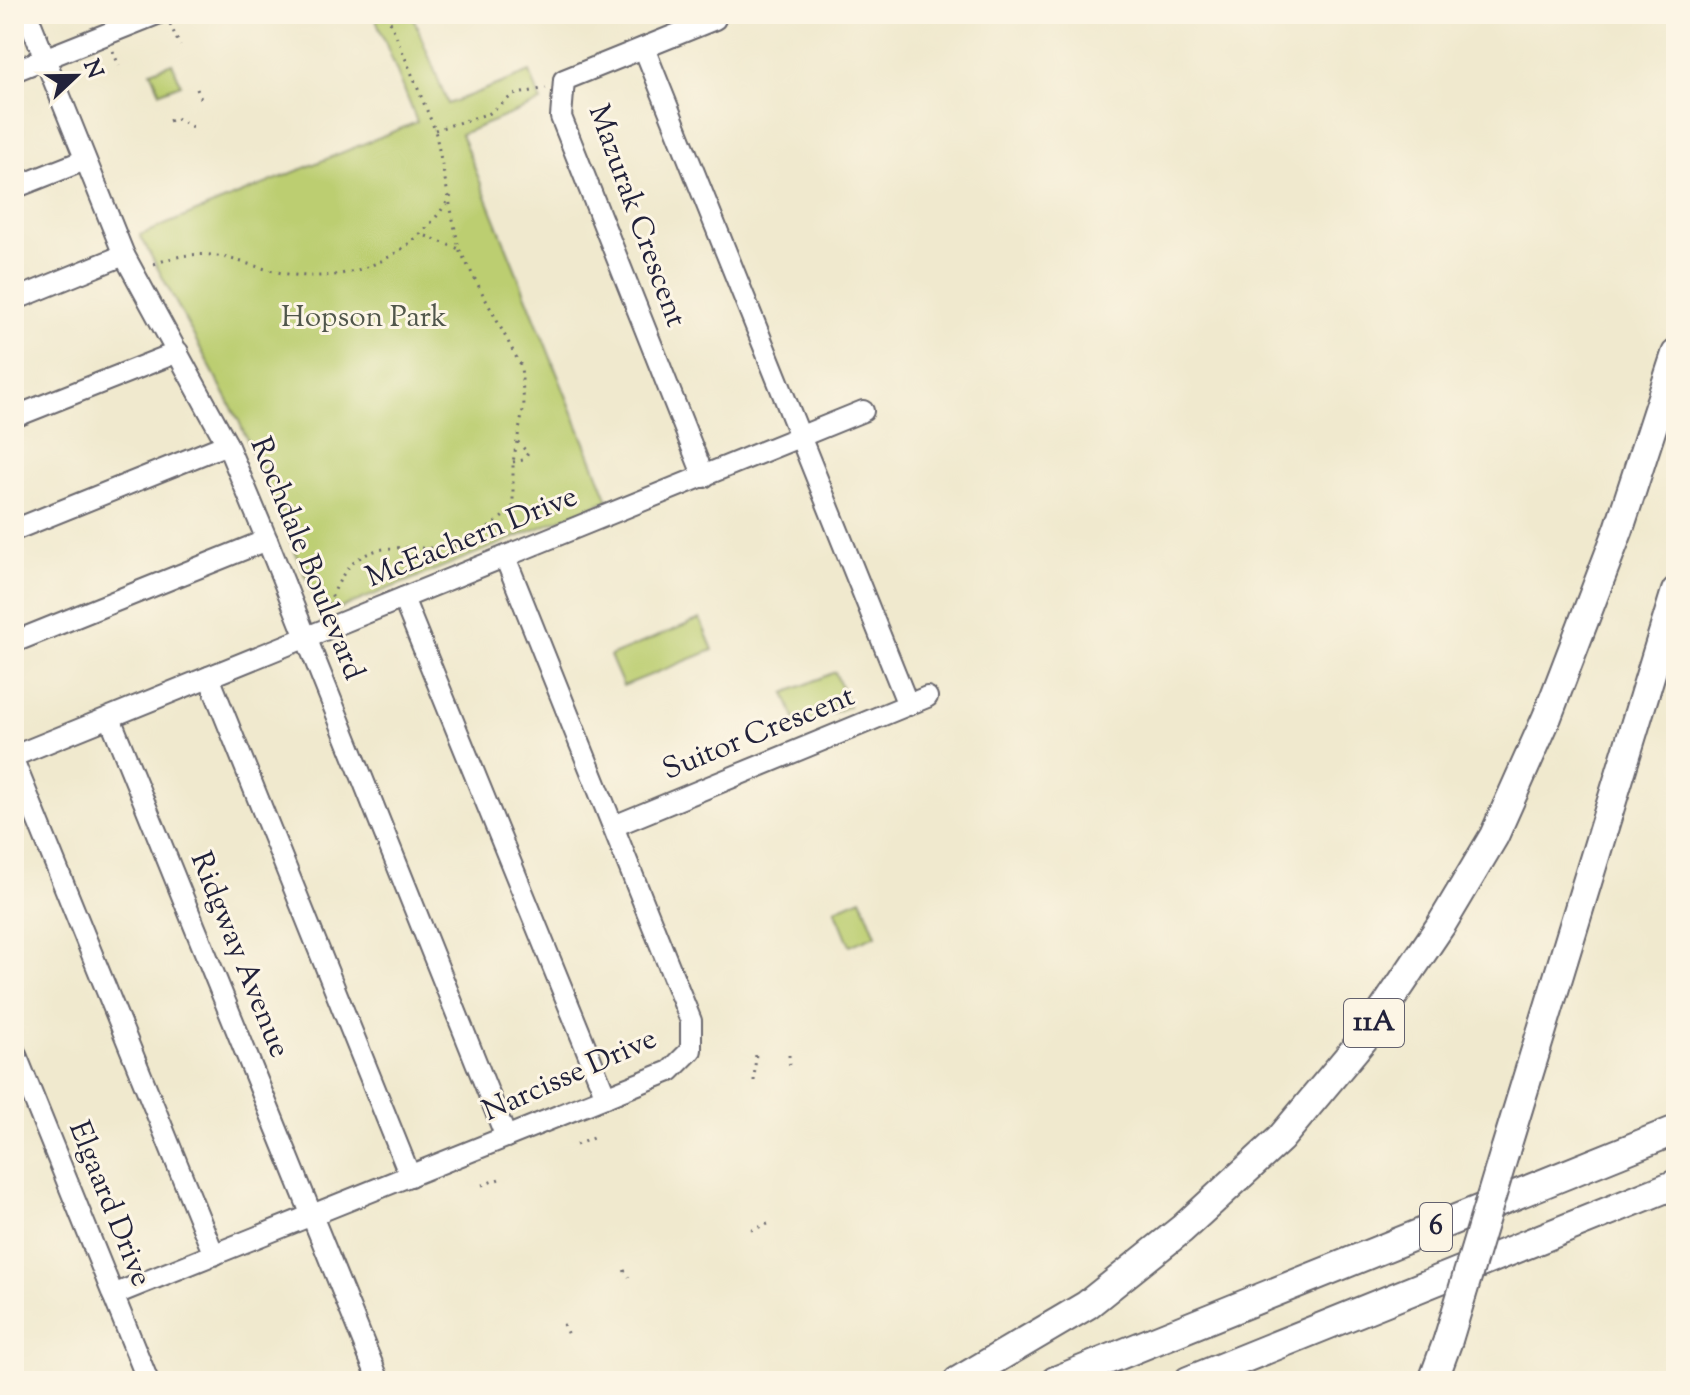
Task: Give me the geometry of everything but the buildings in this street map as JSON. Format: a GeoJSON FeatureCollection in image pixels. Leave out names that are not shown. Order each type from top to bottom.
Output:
{"type":"FeatureCollection","features":[{"type":"Feature","properties":{"kind":"highway","name":"11A"},"geometry":{"type":"LineString","coordinates":[[958,1381],[1087,1305],[1182,1229],[1280,1139],[1366,1036],[1441,925],[1494,836],[1547,717],[1619,529],[1676,354]]}},
{"type":"Feature","properties":{"kind":"highway"},"geometry":{"type":"LineString","coordinates":[[1433,1381],[1676,591]]}},
{"type":"Feature","properties":{"kind":"highway","name":"6"},"geometry":{"type":"LineString","coordinates":[[1055,1381],[1676,1130]]}},
{"type":"Feature","properties":{"kind":"highway","name":"6"},"geometry":{"type":"LineString","coordinates":[[1188,1381],[1676,1184]]}},
{"type":"Feature","properties":{"kind":"street","name":"Rochdale Boulevard"},"geometry":{"type":"LineString","coordinates":[[27,14],[124,255],[227,444],[506,1137]]}},
{"type":"Feature","properties":{"kind":"street"},"geometry":{"type":"LineString","coordinates":[[14,71],[164,19]]}},
{"type":"Feature","properties":{"kind":"street","name":"Mazurak Crescent"},"geometry":{"type":"LineString","coordinates":[[704,477],[561,117],[564,80],[715,19]]}},
{"type":"Feature","properties":{"kind":"street"},"geometry":{"type":"LineString","coordinates":[[644,48],[801,437]]}},
{"type":"Feature","properties":{"kind":"street"},"geometry":{"type":"LineString","coordinates":[[14,188],[85,160]]}},
{"type":"Feature","properties":{"kind":"street"},"geometry":{"type":"LineString","coordinates":[[14,300],[124,255]]}},
{"type":"Feature","properties":{"kind":"street"},"geometry":{"type":"LineString","coordinates":[[14,417],[178,352]]}},
{"type":"Feature","properties":{"kind":"street","name":"McEachern Drive"},"geometry":{"type":"LineString","coordinates":[[14,759],[863,411]]}},
{"type":"Feature","properties":{"kind":"street","name":"Suitor Crescent"},"geometry":{"type":"LineString","coordinates":[[614,826],[918,701],[801,437]]}},
{"type":"Feature","properties":{"kind":"street"},"geometry":{"type":"LineString","coordinates":[[14,530],[227,444]]}},
{"type":"Feature","properties":{"kind":"street"},"geometry":{"type":"LineString","coordinates":[[14,642],[267,540]]}},
{"type":"Feature","properties":{"kind":"street","name":"Narcisse Drive"},"geometry":{"type":"LineString","coordinates":[[113,1295],[670,1071],[691,1050],[691,1021],[505,557]]}},
{"type":"Feature","properties":{"kind":"street"},"geometry":{"type":"LineString","coordinates":[[403,598],[606,1097]]}},
{"type":"Feature","properties":{"kind":"street"},"geometry":{"type":"LineString","coordinates":[[209,677],[410,1176]]}},
{"type":"Feature","properties":{"kind":"street","name":"Ridgway Avenue"},"geometry":{"type":"LineString","coordinates":[[110,718],[379,1381]]}},
{"type":"Feature","properties":{"kind":"street"},"geometry":{"type":"LineString","coordinates":[[14,759],[214,1255]]}},
{"type":"Feature","properties":{"kind":"street","name":"Elgaard Drive"},"geometry":{"type":"LineString","coordinates":[[14,1050],[148,1381]]}},
{"type":"Feature","properties":{"kind":"path"},"geometry":{"type":"LineString","coordinates":[[387,14],[435,130],[451,196],[459,249],[521,366],[524,405],[513,462],[513,508],[523,537]]}},
{"type":"Feature","properties":{"kind":"path"},"geometry":{"type":"LineString","coordinates":[[164,19],[180,46]]}},
{"type":"Feature","properties":{"kind":"path"},"geometry":{"type":"LineString","coordinates":[[112,47],[119,66]]}},
{"type":"Feature","properties":{"kind":"path"},"geometry":{"type":"LineString","coordinates":[[435,130],[490,113],[513,95],[527,90],[564,87]]}},
{"type":"Feature","properties":{"kind":"path"},"geometry":{"type":"LineString","coordinates":[[197,89],[201,99]]}},
{"type":"Feature","properties":{"kind":"path"},"geometry":{"type":"LineString","coordinates":[[169,121],[176,118],[194,128]]}},
{"type":"Feature","properties":{"kind":"path"},"geometry":{"type":"LineString","coordinates":[[154,264],[189,253],[213,253],[279,272],[325,275],[369,267],[403,250],[424,235],[451,196]]}},
{"type":"Feature","properties":{"kind":"path"},"geometry":{"type":"LineString","coordinates":[[424,235],[459,249]]}},
{"type":"Feature","properties":{"kind":"path"},"geometry":{"type":"LineString","coordinates":[[513,462],[523,460],[528,453],[523,443],[516,440]]}},
{"type":"Feature","properties":{"kind":"path"},"geometry":{"type":"LineString","coordinates":[[324,611],[346,571],[368,553],[388,547],[443,548],[476,537],[513,508]]}},
{"type":"Feature","properties":{"kind":"path"},"geometry":{"type":"LineString","coordinates":[[476,537],[478,545]]}},
{"type":"Feature","properties":{"kind":"path"},"geometry":{"type":"LineString","coordinates":[[754,1081],[756,1053]]}},
{"type":"Feature","properties":{"kind":"path"},"geometry":{"type":"LineString","coordinates":[[789,1055],[790,1067]]}},
{"type":"Feature","properties":{"kind":"path"},"geometry":{"type":"LineString","coordinates":[[576,1145],[595,1137]]}},
{"type":"Feature","properties":{"kind":"path"},"geometry":{"type":"LineString","coordinates":[[482,1185],[502,1178]]}},
{"type":"Feature","properties":{"kind":"path"},"geometry":{"type":"LineString","coordinates":[[751,1230],[768,1224]]}},
{"type":"Feature","properties":{"kind":"path"},"geometry":{"type":"LineString","coordinates":[[624,1270],[629,1277]]}},
{"type":"Feature","properties":{"kind":"path"},"geometry":{"type":"LineString","coordinates":[[563,1324],[569,1337]]}},
{"type":"Feature","properties":{"kind":"green space","name":"Hopson Park"},"geometry":{"type":"Polygon","coordinates":[[[374,14],[412,14],[448,104],[530,72],[541,102],[461,134],[608,500],[336,610],[323,608],[315,598],[239,421],[140,235],[417,122],[374,14]]]}},
{"type":"Feature","properties":{"kind":"green space"},"geometry":{"type":"Polygon","coordinates":[[[172,63],[181,84],[160,92],[151,71],[172,63]]]}},
{"type":"Feature","properties":{"kind":"green space"},"geometry":{"type":"Polygon","coordinates":[[[700,619],[713,650],[623,686],[610,656],[700,619]]]}},
{"type":"Feature","properties":{"kind":"green space"},"geometry":{"type":"Polygon","coordinates":[[[835,672],[849,706],[798,727],[785,693],[835,672]]]}},
{"type":"Feature","properties":{"kind":"green space"},"geometry":{"type":"Polygon","coordinates":[[[861,898],[876,935],[850,946],[835,909],[861,898]]]}}]}
